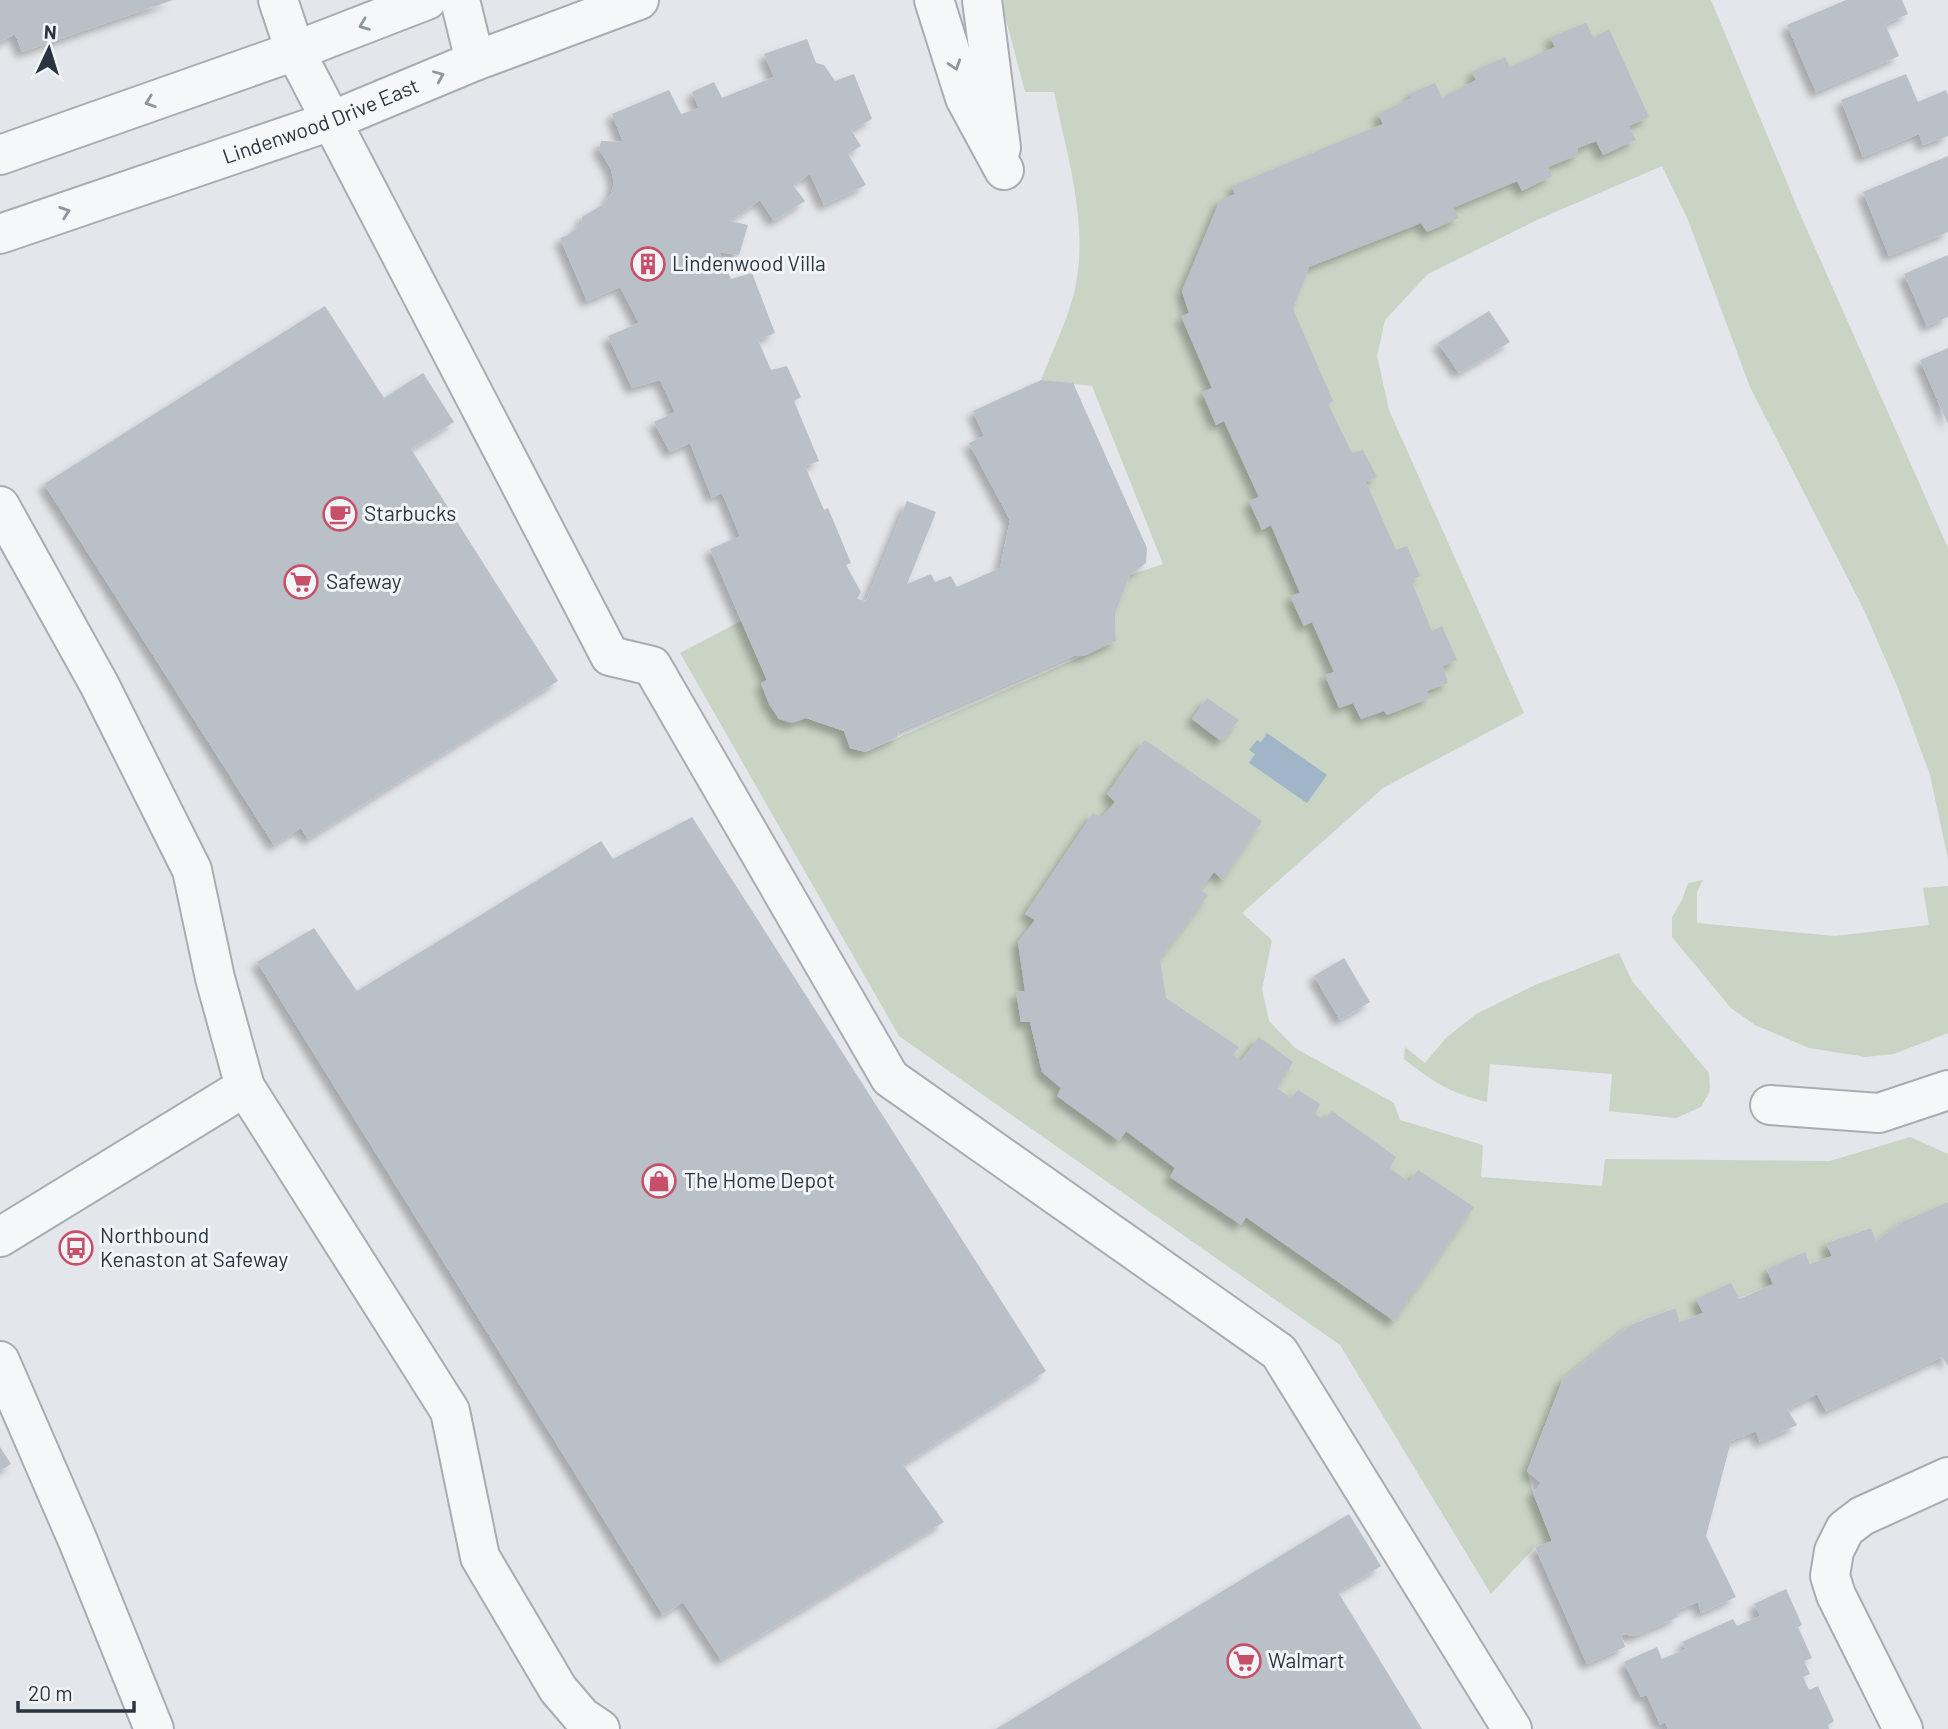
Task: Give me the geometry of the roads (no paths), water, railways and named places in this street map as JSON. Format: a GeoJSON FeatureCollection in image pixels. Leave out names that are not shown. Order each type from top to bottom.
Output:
{"type":"FeatureCollection","features":[{"type":"Feature","properties":{"kind":"street"},"geometry":{"type":"LineString","coordinates":[[278,0],[295,51],[610,656],[652,666],[890,1078],[1279,1352],[1513,1729]]}},
{"type":"Feature","properties":{"kind":"street"},"geometry":{"type":"LineString","coordinates":[[0,155],[295,51],[427,0]]}},
{"type":"Feature","properties":{"kind":"street"},"geometry":{"type":"LineString","coordinates":[[460,0],[475,61]]}},
{"type":"Feature","properties":{"kind":"street","name":"Lindenwood Drive East"},"geometry":{"type":"LineString","coordinates":[[0,234],[331,121],[475,61],[639,0]]}},
{"type":"Feature","properties":{"kind":"street"},"geometry":{"type":"LineString","coordinates":[[934,0],[965,99],[1004,170],[982,0]]}},
{"type":"Feature","properties":{"kind":"street"},"geometry":{"type":"LineString","coordinates":[[0,506],[99,684],[192,870],[215,978],[245,1087],[450,1411],[480,1558],[558,1689],[582,1717],[600,1729]]}},
{"type":"Feature","properties":{"kind":"street"},"geometry":{"type":"LineString","coordinates":[[0,1237],[245,1087]]}},
{"type":"Feature","properties":{"kind":"street"},"geometry":{"type":"LineString","coordinates":[[1770,1105],[1880,1113],[1948,1090]]}},
{"type":"Feature","properties":{"kind":"street"},"geometry":{"type":"LineString","coordinates":[[0,1361],[78,1541],[154,1729]]}},
{"type":"Feature","properties":{"kind":"street"},"geometry":{"type":"LineString","coordinates":[[1903,1729],[1836,1595],[1830,1576],[1834,1551],[1845,1529],[1862,1516],[1948,1477]]}},
{"type":"Feature","properties":{"kind":"water"},"geometry":{"type":"Polygon","coordinates":[[[1267,733],[1327,775],[1307,803],[1249,763],[1255,754],[1249,750],[1257,740],[1261,742],[1267,733]]]}},
{"type":"Feature","properties":{"kind":"place","name":"Lindenwood Villa"},"geometry":{"type":"Point","coordinates":[648,264]}},
{"type":"Feature","properties":{"kind":"place","name":"Starbucks"},"geometry":{"type":"Point","coordinates":[340,514]}},
{"type":"Feature","properties":{"kind":"place","name":"Safeway"},"geometry":{"type":"Point","coordinates":[301,582]}},
{"type":"Feature","properties":{"kind":"place","name":"The Home Depot"},"geometry":{"type":"Point","coordinates":[659,1181]}},
{"type":"Feature","properties":{"kind":"place","name":"Northbound Kenaston at Safeway"},"geometry":{"type":"Point","coordinates":[76,1248]}},
{"type":"Feature","properties":{"kind":"place","name":"Walmart"},"geometry":{"type":"Point","coordinates":[1244,1661]}}]}
